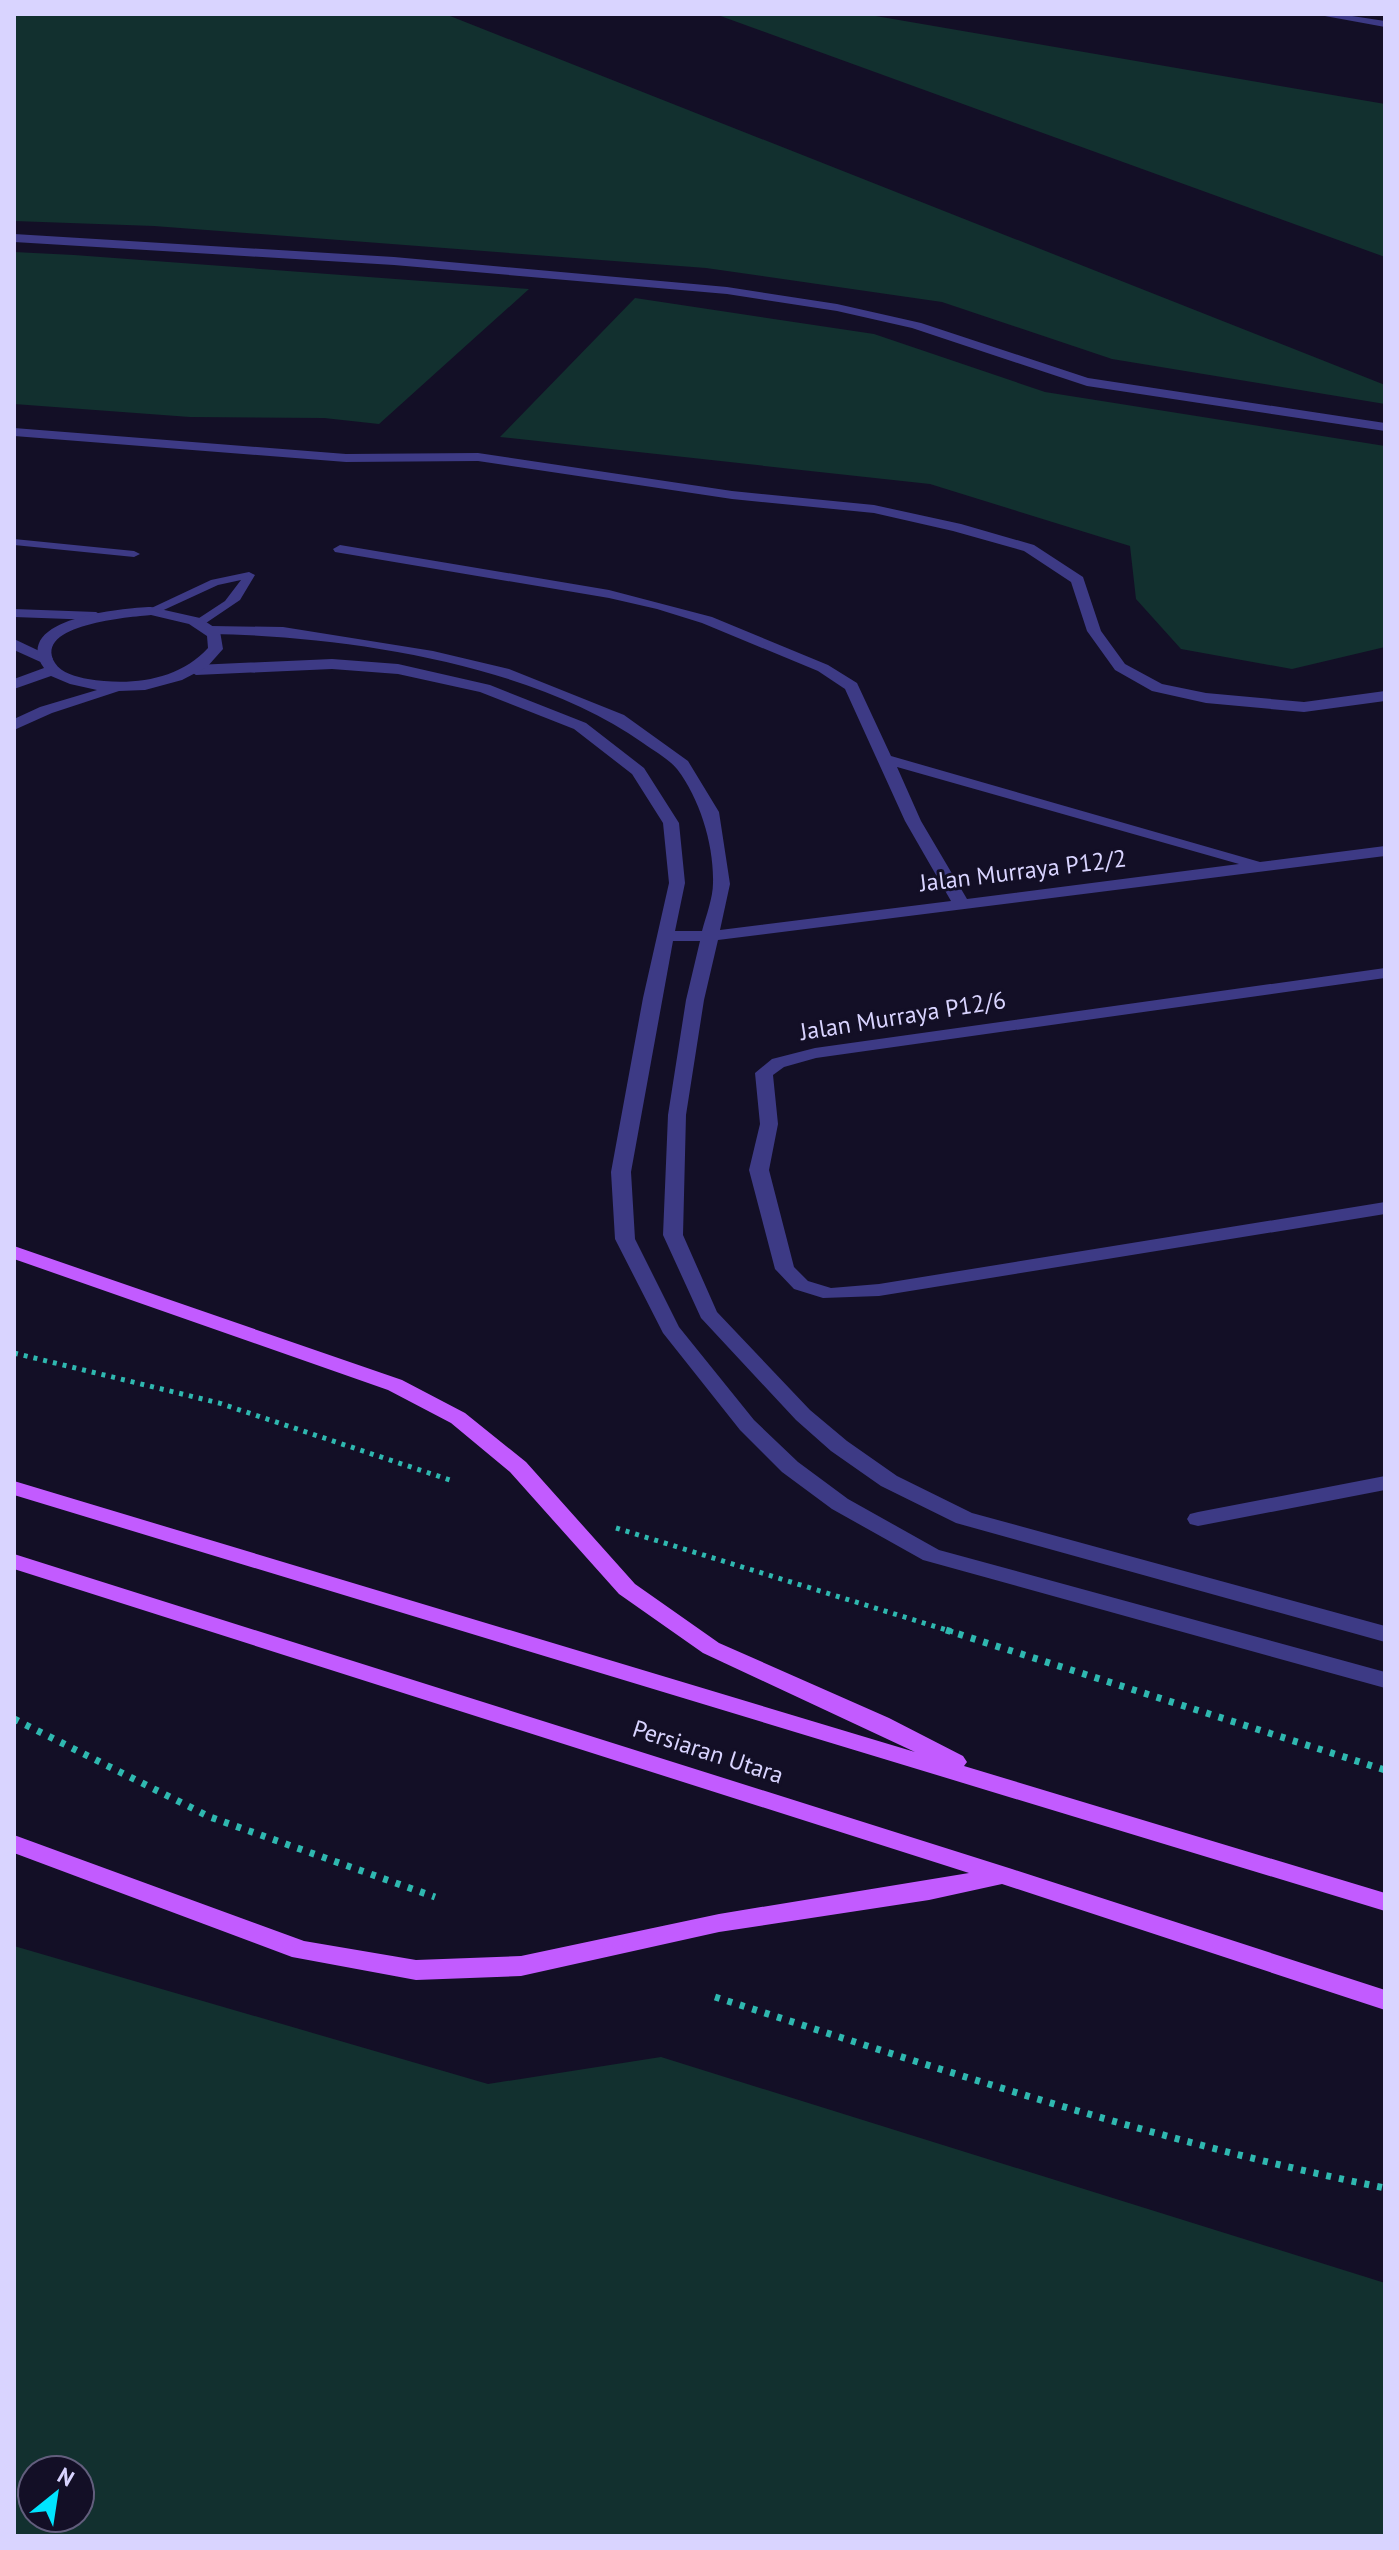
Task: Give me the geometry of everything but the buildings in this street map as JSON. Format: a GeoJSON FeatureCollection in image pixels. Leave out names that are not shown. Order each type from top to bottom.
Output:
{"type":"FeatureCollection","features":[{"type":"Feature","properties":{"kind":"main road"},"geometry":{"type":"LineString","coordinates":[[14,1252],[395,1385],[458,1418],[518,1467],[627,1589],[711,1648],[881,1724],[1004,1786]]}},
{"type":"Feature","properties":{"kind":"main road"},"geometry":{"type":"LineString","coordinates":[[14,1488],[1385,1902]]}},
{"type":"Feature","properties":{"kind":"main road","name":"Persiaran Utara"},"geometry":{"type":"LineString","coordinates":[[14,1561],[1003,1875],[1385,2000]]}},
{"type":"Feature","properties":{"kind":"main road"},"geometry":{"type":"LineString","coordinates":[[14,1844],[301,1950],[416,1970],[521,1966],[719,1923],[929,1891],[1003,1875]]}},
{"type":"Feature","properties":{"kind":"street"},"geometry":{"type":"LineString","coordinates":[[1319,14],[1385,24]]}},
{"type":"Feature","properties":{"kind":"street"},"geometry":{"type":"LineString","coordinates":[[14,238],[153,243],[516,270],[725,290],[921,326],[1087,382],[1385,427]]}},
{"type":"Feature","properties":{"kind":"street"},"geometry":{"type":"LineString","coordinates":[[14,432],[346,458],[478,457],[732,495],[874,509],[956,527],[1029,548],[1078,580],[1094,631],[1120,667],[1157,688],[1206,698],[1304,707],[1385,696]]}},
{"type":"Feature","properties":{"kind":"street"},"geometry":{"type":"LineString","coordinates":[[340,549],[609,594],[707,620],[823,668],[852,686],[913,821],[961,903]]}},
{"type":"Feature","properties":{"kind":"street"},"geometry":{"type":"LineString","coordinates":[[14,613],[96,616],[151,611],[178,614],[205,626],[283,631],[433,656],[504,672],[618,718],[682,764],[711,812],[722,884],[695,1000],[677,1115],[673,1235],[708,1314],[803,1415],[839,1446],[889,1481],[964,1518],[1385,1634]]}},
{"type":"Feature","properties":{"kind":"street"},"geometry":{"type":"LineString","coordinates":[[49,664],[45,649],[61,630],[96,616]]}},
{"type":"Feature","properties":{"kind":"street"},"geometry":{"type":"LineString","coordinates":[[14,725],[46,710],[123,687],[163,682],[196,670],[210,661],[217,650],[217,640],[205,626]]}},
{"type":"Feature","properties":{"kind":"street"},"geometry":{"type":"LineString","coordinates":[[14,644],[82,683],[123,687]]}},
{"type":"Feature","properties":{"kind":"street"},"geometry":{"type":"LineString","coordinates":[[14,684],[49,664]]}},
{"type":"Feature","properties":{"kind":"street"},"geometry":{"type":"LineString","coordinates":[[196,670],[332,664],[398,669],[485,688],[580,726],[638,771],[671,823],[677,883],[652,998],[621,1172],[625,1239],[670,1329],[747,1425],[790,1467],[840,1504],[931,1555],[1385,1680]]}},
{"type":"Feature","properties":{"kind":"street"},"geometry":{"type":"LineString","coordinates":[[882,758],[1260,865]]}},
{"type":"Feature","properties":{"kind":"street","name":"Jalan Murraya P12/2"},"geometry":{"type":"LineString","coordinates":[[667,936],[711,936],[1385,851]]}},
{"type":"Feature","properties":{"kind":"street","name":"Jalan Murraya P12/6"},"geometry":{"type":"LineString","coordinates":[[1385,973],[815,1053],[778,1063],[764,1073],[769,1124],[759,1170],[785,1269],[801,1285],[830,1294],[879,1290],[1385,1208]]}},
{"type":"Feature","properties":{"kind":"street"},"geometry":{"type":"LineString","coordinates":[[1198,1519],[1385,1483]]}},
{"type":"Feature","properties":{"kind":"lane"},"geometry":{"type":"LineString","coordinates":[[14,542],[134,554]]}},
{"type":"Feature","properties":{"kind":"lane"},"geometry":{"type":"LineString","coordinates":[[151,611],[215,582],[249,575],[244,589],[205,626]]}},
{"type":"Feature","properties":{"kind":"path"},"geometry":{"type":"LineString","coordinates":[[14,1353],[219,1403],[450,1480]]}},
{"type":"Feature","properties":{"kind":"path"},"geometry":{"type":"LineString","coordinates":[[615,1528],[996,1645],[1385,1770]]}},
{"type":"Feature","properties":{"kind":"path"},"geometry":{"type":"LineString","coordinates":[[14,1719],[210,1817],[435,1897]]}},
{"type":"Feature","properties":{"kind":"path"},"geometry":{"type":"LineString","coordinates":[[715,1997],[1034,2098],[1288,2171],[1385,2188]]}},
{"type":"Feature","properties":{"kind":"green space"},"geometry":{"type":"Polygon","coordinates":[[[14,14],[445,14],[1385,385],[1385,404],[1112,359],[942,302],[706,268],[154,226],[14,221],[14,14]]]}},
{"type":"Feature","properties":{"kind":"green space"},"geometry":{"type":"Polygon","coordinates":[[[715,14],[864,14],[1385,104],[1385,257],[715,14]]]}},
{"type":"Feature","properties":{"kind":"green space"},"geometry":{"type":"Polygon","coordinates":[[[14,252],[529,289],[379,424],[324,418],[190,417],[14,404],[14,252]]]}},
{"type":"Feature","properties":{"kind":"green space"},"geometry":{"type":"Polygon","coordinates":[[[635,298],[874,334],[1045,392],[1385,446],[1385,647],[1292,669],[1181,649],[1136,599],[1130,546],[930,484],[500,437],[635,298]]]}},
{"type":"Feature","properties":{"kind":"green space"},"geometry":{"type":"Polygon","coordinates":[[[14,1946],[488,2084],[661,2057],[1385,2283],[1385,2536],[14,2536],[14,1946]]]}}]}
